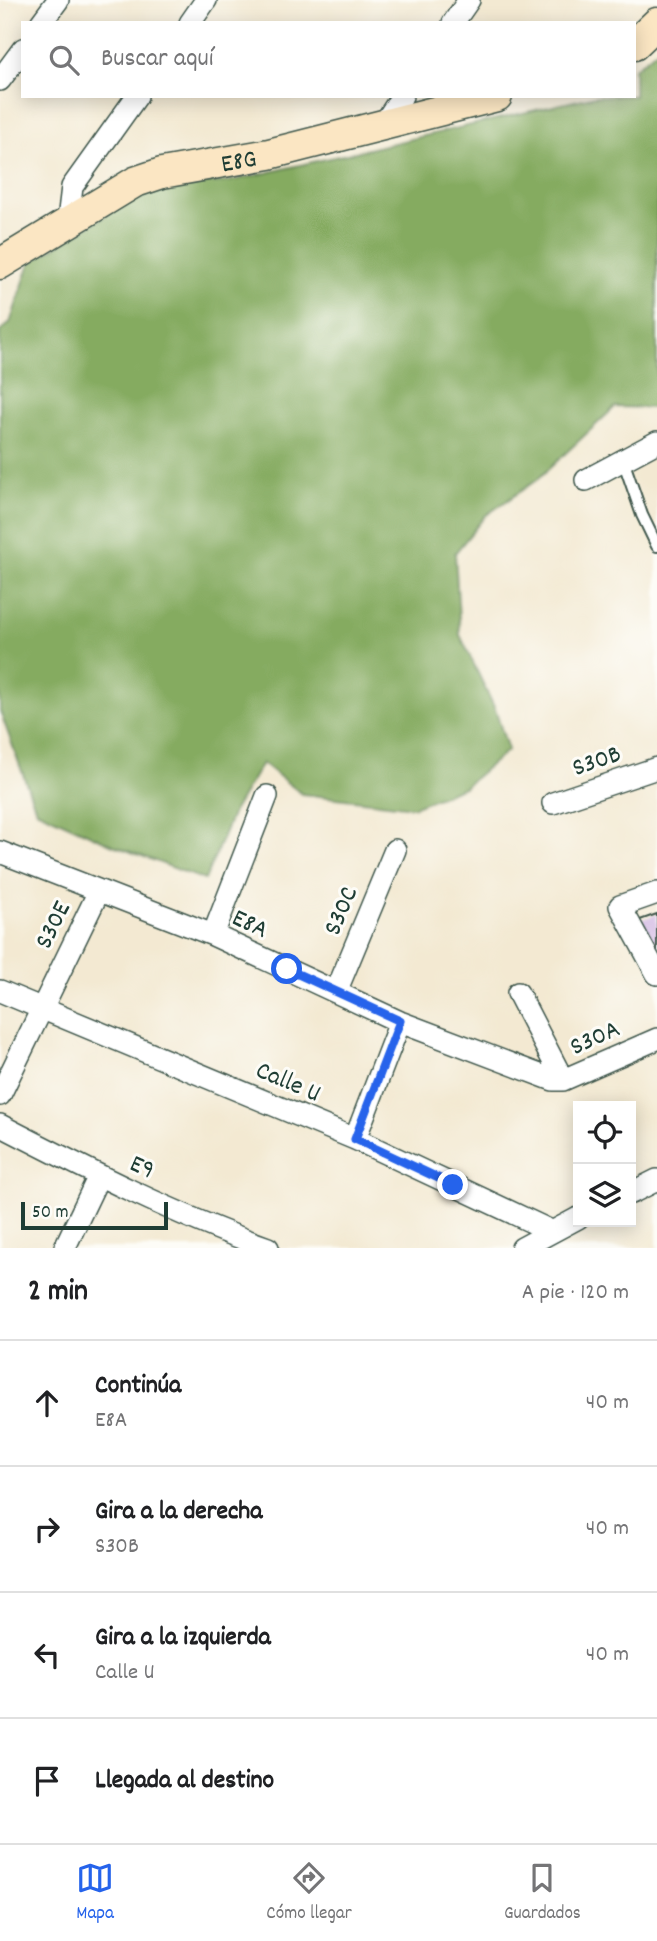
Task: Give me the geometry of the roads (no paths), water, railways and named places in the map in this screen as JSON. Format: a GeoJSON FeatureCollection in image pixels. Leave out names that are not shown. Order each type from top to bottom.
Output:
{"type":"FeatureCollection","features":[{"type":"Feature","properties":{"kind":"street"},"geometry":{"type":"LineString","coordinates":[[42,21],[58,0]]}},
{"type":"Feature","properties":{"kind":"street"},"geometry":{"type":"LineString","coordinates":[[191,21],[206,0]]}},
{"type":"Feature","properties":{"kind":"street"},"geometry":{"type":"LineString","coordinates":[[454,21],[469,0]]}},
{"type":"Feature","properties":{"kind":"street"},"geometry":{"type":"LineString","coordinates":[[636,43],[657,23]]}},
{"type":"Feature","properties":{"kind":"street"},"geometry":{"type":"LineString","coordinates":[[0,80],[21,52]]}},
{"type":"Feature","properties":{"kind":"street"},"geometry":{"type":"LineString","coordinates":[[68,220],[72,187],[136,98]]}},
{"type":"Feature","properties":{"kind":"street"},"geometry":{"type":"LineString","coordinates":[[380,128],[401,98]]}},
{"type":"Feature","properties":{"kind":"street","name":"E8G"},"geometry":{"type":"LineString","coordinates":[[0,264],[68,220],[135,182],[162,173],[269,154],[380,128],[490,98]]}},
{"type":"Feature","properties":{"kind":"street"},"geometry":{"type":"LineString","coordinates":[[586,481],[657,442]]}},
{"type":"Feature","properties":{"kind":"street","name":"S30B"},"geometry":{"type":"LineString","coordinates":[[553,803],[657,768]]}},
{"type":"Feature","properties":{"kind":"street"},"geometry":{"type":"LineString","coordinates":[[213,935],[267,796]]}},
{"type":"Feature","properties":{"kind":"street","name":"S30C"},"geometry":{"type":"LineString","coordinates":[[336,992],[395,850]]}},
{"type":"Feature","properties":{"kind":"street","name":"E8A"},"geometry":{"type":"LineString","coordinates":[[0,852],[213,935],[400,1021],[558,1080]]}},
{"type":"Feature","properties":{"kind":"street","name":"S30E"},"geometry":{"type":"LineString","coordinates":[[0,1095],[99,891]]}},
{"type":"Feature","properties":{"kind":"street"},"geometry":{"type":"LineString","coordinates":[[657,893],[620,906],[657,974]]}},
{"type":"Feature","properties":{"kind":"street","name":"Calle U"},"geometry":{"type":"LineString","coordinates":[[0,991],[355,1139],[551,1231]]}},
{"type":"Feature","properties":{"kind":"street"},"geometry":{"type":"LineString","coordinates":[[518,993],[558,1080]]}},
{"type":"Feature","properties":{"kind":"street"},"geometry":{"type":"LineString","coordinates":[[355,1139],[400,1021]]}},
{"type":"Feature","properties":{"kind":"street","name":"S30A"},"geometry":{"type":"LineString","coordinates":[[558,1080],[657,1039]]}},
{"type":"Feature","properties":{"kind":"street","name":"E9"},"geometry":{"type":"LineString","coordinates":[[0,1125],[216,1240],[268,1248]]}},
{"type":"Feature","properties":{"kind":"street"},"geometry":{"type":"LineString","coordinates":[[65,1247],[99,1176]]}},
{"type":"Feature","properties":{"kind":"street"},"geometry":{"type":"LineString","coordinates":[[636,1190],[657,1180]]}},
{"type":"Feature","properties":{"kind":"street"},"geometry":{"type":"LineString","coordinates":[[522,1248],[573,1220]]}},
{"type":"Feature","properties":{"kind":"lane"},"geometry":{"type":"LineString","coordinates":[[623,460],[657,547]]}}]}
